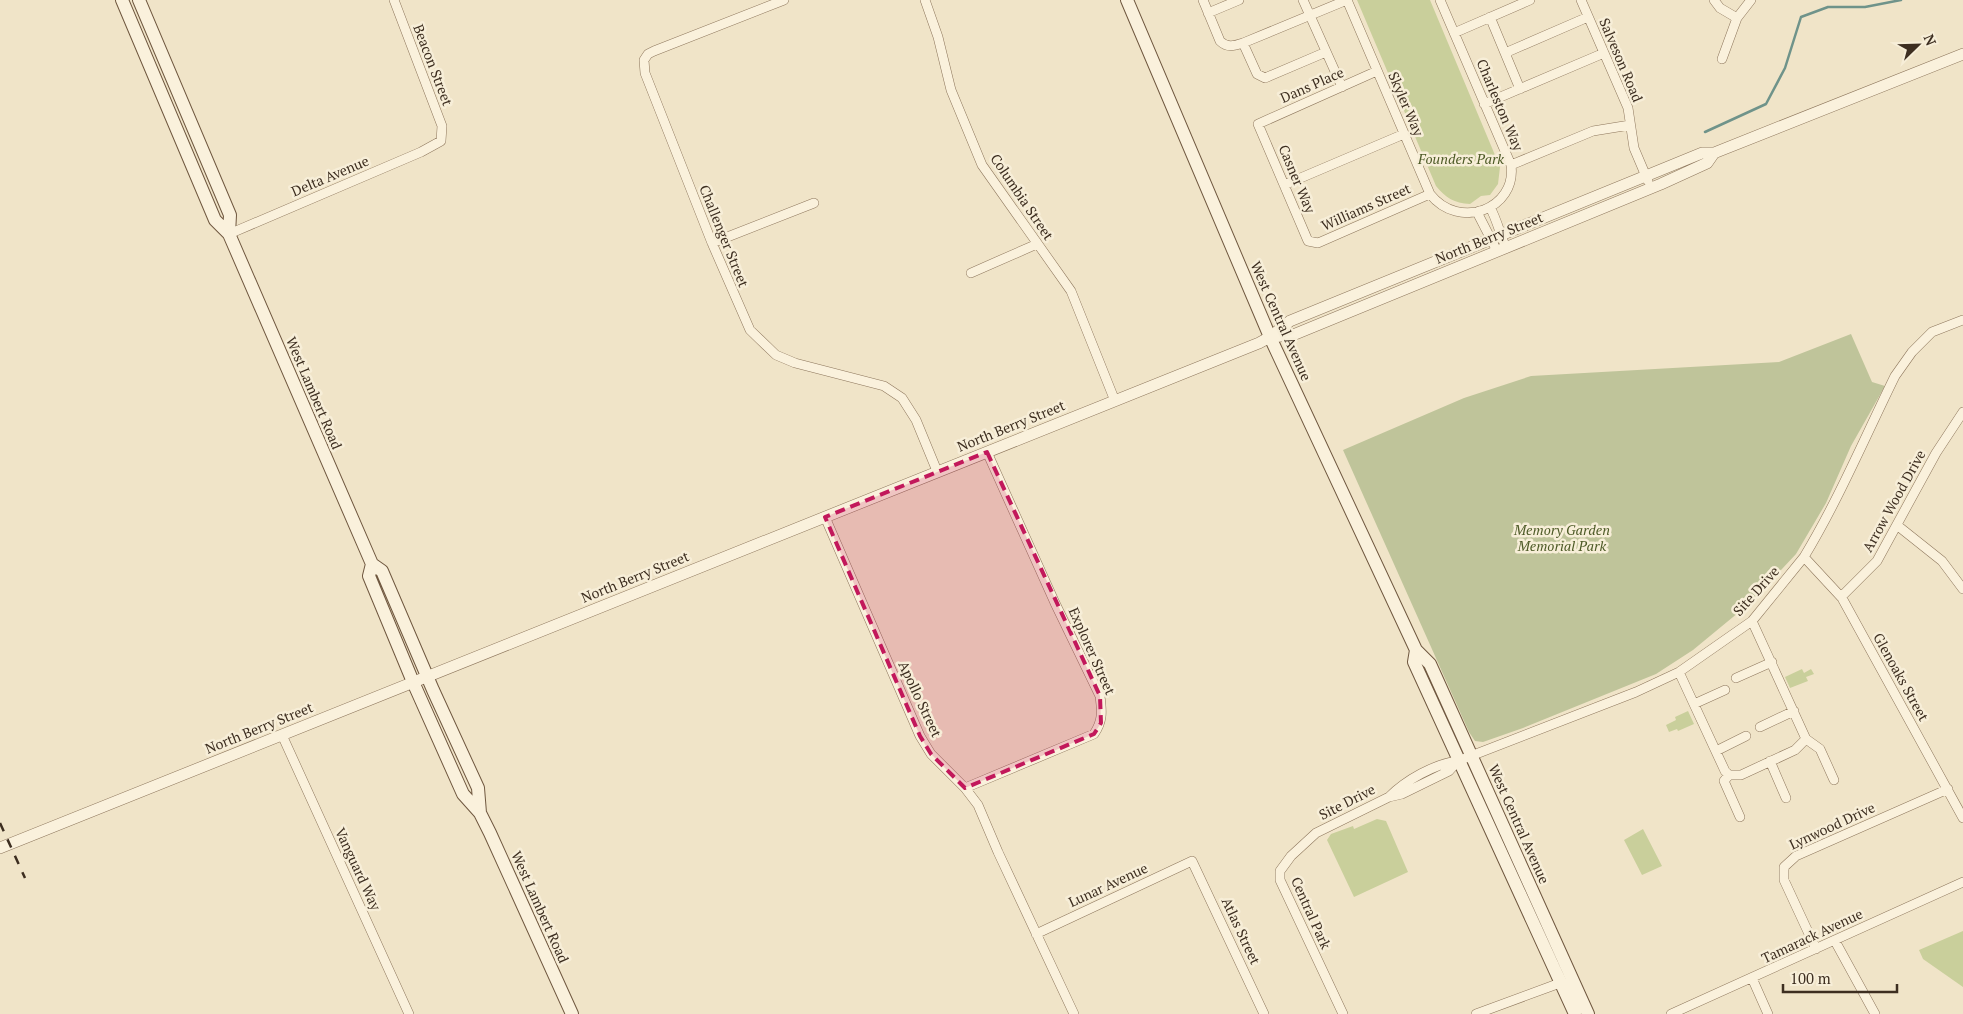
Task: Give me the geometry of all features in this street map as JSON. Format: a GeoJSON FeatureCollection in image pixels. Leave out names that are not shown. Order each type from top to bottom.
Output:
{"type":"FeatureCollection","features":[{"type":"Feature","properties":{"kind":"main road","name":"West Lambert Road"},"geometry":{"type":"LineString","coordinates":[[122,0],[215,220],[229,234],[372,564],[382,571],[478,788],[480,813]]}},
{"type":"Feature","properties":{"kind":"main road","name":"West Lambert Road"},"geometry":{"type":"LineString","coordinates":[[139,0],[230,215],[229,234]]}},
{"type":"Feature","properties":{"kind":"main road","name":"West Central Avenue"},"geometry":{"type":"LineString","coordinates":[[1127,0],[1270,337],[1416,650],[1430,664],[1588,1014]]}},
{"type":"Feature","properties":{"kind":"main road","name":"West Lambert Road"},"geometry":{"type":"LineString","coordinates":[[372,564],[369,576],[413,682],[464,794],[480,813],[572,1014]]}},
{"type":"Feature","properties":{"kind":"main road","name":"West Central Avenue"},"geometry":{"type":"LineString","coordinates":[[1416,650],[1414,662],[1458,762],[1575,1014]]}},
{"type":"Feature","properties":{"kind":"street","name":"Beacon Street"},"geometry":{"type":"LineString","coordinates":[[394,0],[442,126],[442,141]]}},
{"type":"Feature","properties":{"kind":"street","name":"Challenger Street"},"geometry":{"type":"LineString","coordinates":[[784,0],[648,54],[644,60],[644,73],[712,243],[750,330],[772,352],[789,360],[884,386],[902,398],[916,420],[937,472]]}},
{"type":"Feature","properties":{"kind":"street","name":"Columbia Street"},"geometry":{"type":"LineString","coordinates":[[925,0],[938,37],[951,90],[982,165],[1071,291],[1115,401]]}},
{"type":"Feature","properties":{"kind":"street"},"geometry":{"type":"LineString","coordinates":[[1203,0],[1220,41],[1226,46],[1235,46],[1346,0]]}},
{"type":"Feature","properties":{"kind":"street"},"geometry":{"type":"LineString","coordinates":[[1208,13],[1239,0]]}},
{"type":"Feature","properties":{"kind":"street"},"geometry":{"type":"LineString","coordinates":[[1303,0],[1342,87]]}},
{"type":"Feature","properties":{"kind":"street","name":"Skyler Way"},"geometry":{"type":"LineString","coordinates":[[1346,0],[1430,194],[1438,204],[1453,212],[1468,214],[1479,211]]}},
{"type":"Feature","properties":{"kind":"street","name":"Charleston Way"},"geometry":{"type":"LineString","coordinates":[[1440,0],[1511,165],[1506,191],[1497,202],[1479,211]]}},
{"type":"Feature","properties":{"kind":"street"},"geometry":{"type":"LineString","coordinates":[[1454,33],[1530,0]]}},
{"type":"Feature","properties":{"kind":"street","name":"Salveson Road"},"geometry":{"type":"LineString","coordinates":[[1581,0],[1628,108],[1634,148],[1650,188]]}},
{"type":"Feature","properties":{"kind":"street"},"geometry":{"type":"LineString","coordinates":[[1714,0],[1720,8],[1737,18]]}},
{"type":"Feature","properties":{"kind":"street"},"geometry":{"type":"LineString","coordinates":[[1722,59],[1737,18],[1751,0]]}},
{"type":"Feature","properties":{"kind":"street"},"geometry":{"type":"LineString","coordinates":[[1490,17],[1520,89]]}},
{"type":"Feature","properties":{"kind":"street"},"geometry":{"type":"LineString","coordinates":[[1505,53],[1588,17]]}},
{"type":"Feature","properties":{"kind":"street"},"geometry":{"type":"LineString","coordinates":[[1243,42],[1257,74],[1265,78],[1326,52]]}},
{"type":"Feature","properties":{"kind":"street"},"geometry":{"type":"LineString","coordinates":[[1484,104],[1604,53]]}},
{"type":"Feature","properties":{"kind":"street","name":"North Berry Street"},"geometry":{"type":"LineString","coordinates":[[5,846],[1115,401],[1270,337],[1290,321],[1702,153],[1714,154],[1963,54]]}},
{"type":"Feature","properties":{"kind":"street","name":"Dans Place"},"geometry":{"type":"LineString","coordinates":[[1258,124],[1377,71]]}},
{"type":"Feature","properties":{"kind":"street","name":"Casner Way"},"geometry":{"type":"LineString","coordinates":[[1258,124],[1308,241],[1312,243]]}},
{"type":"Feature","properties":{"kind":"street"},"geometry":{"type":"LineString","coordinates":[[1511,165],[1588,133],[1630,125]]}},
{"type":"Feature","properties":{"kind":"street"},"geometry":{"type":"LineString","coordinates":[[1284,185],[1404,134]]}},
{"type":"Feature","properties":{"kind":"street","name":"Delta Avenue"},"geometry":{"type":"LineString","coordinates":[[229,234],[413,156],[442,141]]}},
{"type":"Feature","properties":{"kind":"street","name":"North Berry Street"},"geometry":{"type":"LineString","coordinates":[[1270,337],[1293,335],[1501,250],[1707,163],[1714,154]]}},
{"type":"Feature","properties":{"kind":"street","name":"Williams Street"},"geometry":{"type":"LineString","coordinates":[[1312,243],[1318,243],[1430,194]]}},
{"type":"Feature","properties":{"kind":"street"},"geometry":{"type":"LineString","coordinates":[[712,243],[814,203]]}},
{"type":"Feature","properties":{"kind":"street"},"geometry":{"type":"LineString","coordinates":[[1490,207],[1496,218],[1496,237]]}},
{"type":"Feature","properties":{"kind":"street"},"geometry":{"type":"LineString","coordinates":[[1479,211],[1479,216],[1496,237],[1501,250]]}},
{"type":"Feature","properties":{"kind":"street"},"geometry":{"type":"LineString","coordinates":[[971,272],[1037,244]]}},
{"type":"Feature","properties":{"kind":"street","name":"Site Drive"},"geometry":{"type":"LineString","coordinates":[[1318,832],[1389,797],[1399,787],[1444,763],[1458,762],[1636,692],[1679,672],[1752,620],[1804,557],[1828,514],[1895,376],[1904,363],[1932,332],[1963,320]]}},
{"type":"Feature","properties":{"kind":"street","name":"Arrow Wood Drive"},"geometry":{"type":"LineString","coordinates":[[1841,597],[1878,561],[1936,453],[1963,412]]}},
{"type":"Feature","properties":{"kind":"street","name":"Explorer Street"},"geometry":{"type":"LineString","coordinates":[[965,788],[1094,734],[1101,723],[1102,709],[1100,696],[1055,603],[987,452]]}},
{"type":"Feature","properties":{"kind":"street","name":"Apollo Street"},"geometry":{"type":"LineString","coordinates":[[826,517],[920,736],[931,754],[965,788],[978,805],[1074,1014]]}},
{"type":"Feature","properties":{"kind":"street"},"geometry":{"type":"LineString","coordinates":[[1898,526],[1942,561],[1963,588]]}},
{"type":"Feature","properties":{"kind":"street","name":"Glenoaks Street"},"geometry":{"type":"LineString","coordinates":[[1804,557],[1841,597],[1963,818]]}},
{"type":"Feature","properties":{"kind":"street"},"geometry":{"type":"LineString","coordinates":[[1752,620],[1806,739],[1820,749],[1834,780]]}},
{"type":"Feature","properties":{"kind":"street"},"geometry":{"type":"LineString","coordinates":[[1736,678],[1772,662]]}},
{"type":"Feature","properties":{"kind":"street"},"geometry":{"type":"LineString","coordinates":[[1679,672],[1729,775]]}},
{"type":"Feature","properties":{"kind":"street"},"geometry":{"type":"LineString","coordinates":[[1694,704],[1725,690]]}},
{"type":"Feature","properties":{"kind":"street"},"geometry":{"type":"LineString","coordinates":[[1760,726],[1794,711]]}},
{"type":"Feature","properties":{"kind":"street","name":"Vanguard Way"},"geometry":{"type":"LineString","coordinates":[[282,735],[409,1014]]}},
{"type":"Feature","properties":{"kind":"street"},"geometry":{"type":"LineString","coordinates":[[1716,751],[1746,736]]}},
{"type":"Feature","properties":{"kind":"street"},"geometry":{"type":"LineString","coordinates":[[1740,817],[1724,782],[1729,775],[1741,774],[1795,750],[1806,739]]}},
{"type":"Feature","properties":{"kind":"street"},"geometry":{"type":"LineString","coordinates":[[1770,761],[1786,798]]}},
{"type":"Feature","properties":{"kind":"street","name":"Lynwood Drive"},"geometry":{"type":"LineString","coordinates":[[1816,949],[1784,880],[1784,867],[1796,856],[1948,789]]}},
{"type":"Feature","properties":{"kind":"street","name":"Central Park"},"geometry":{"type":"LineString","coordinates":[[1318,832],[1290,856],[1280,871],[1280,880],[1343,1014]]}},
{"type":"Feature","properties":{"kind":"street","name":"Lunar Avenue"},"geometry":{"type":"LineString","coordinates":[[1036,934],[1192,861]]}},
{"type":"Feature","properties":{"kind":"street","name":"Atlas Street"},"geometry":{"type":"LineString","coordinates":[[1192,861],[1264,1014]]}},
{"type":"Feature","properties":{"kind":"street","name":"Tamarack Avenue"},"geometry":{"type":"LineString","coordinates":[[1672,1014],[1963,882]]}},
{"type":"Feature","properties":{"kind":"street"},"geometry":{"type":"LineString","coordinates":[[1835,941],[1874,1014]]}},
{"type":"Feature","properties":{"kind":"street"},"geometry":{"type":"LineString","coordinates":[[1752,978],[1768,1014]]}},
{"type":"Feature","properties":{"kind":"street"},"geometry":{"type":"LineString","coordinates":[[1476,1014],[1560,983]]}},
{"type":"Feature","properties":{"kind":"highlighted area"},"geometry":{"type":"Polygon","coordinates":[[[987,452],[1100,696],[1101,723],[1094,734],[965,788],[931,754],[920,736],[825,517],[987,452]]]}},
{"type":"Feature","properties":{"kind":"green space","name":"Founders Park"},"geometry":{"type":"Polygon","coordinates":[[[1357,0],[1430,0],[1500,167],[1498,184],[1490,195],[1481,196],[1470,204],[1464,203],[1451,199],[1436,186],[1357,0]]]}},
{"type":"Feature","properties":{"kind":"green space","name":"Memory Garden Memorial Park"},"geometry":{"type":"Polygon","coordinates":[[[1851,334],[1872,382],[1885,386],[1851,446],[1826,503],[1796,554],[1750,603],[1693,650],[1656,674],[1523,728],[1483,742],[1475,741],[1469,732],[1343,450],[1464,398],[1531,376],[1779,362],[1851,334]]]}},
{"type":"Feature","properties":{"kind":"green space"},"geometry":{"type":"Polygon","coordinates":[[[1802,669],[1804,673],[1811,669],[1814,674],[1806,677],[1808,681],[1790,688],[1785,677],[1802,669]]]}},
{"type":"Feature","properties":{"kind":"green space"},"geometry":{"type":"Polygon","coordinates":[[[1688,711],[1694,724],[1678,731],[1677,729],[1669,732],[1666,725],[1676,720],[1675,717],[1688,711]]]}},
{"type":"Feature","properties":{"kind":"green space"},"geometry":{"type":"Polygon","coordinates":[[[1377,819],[1386,821],[1408,872],[1354,897],[1327,840],[1331,834],[1353,826],[1354,829],[1377,819]]]}},
{"type":"Feature","properties":{"kind":"green space"},"geometry":{"type":"Polygon","coordinates":[[[1643,829],[1662,866],[1642,875],[1624,840],[1643,829]]]}},
{"type":"Feature","properties":{"kind":"green space"},"geometry":{"type":"Polygon","coordinates":[[[1963,931],[1963,987],[1923,959],[1919,950],[1963,931]]]}},
{"type":"Feature","properties":{"kind":"waterway"},"geometry":{"type":"LineString","coordinates":[[1705,132],[1766,104],[1785,68],[1801,17],[1828,7],[1865,7],[1901,0]]}},
{"type":"Feature","properties":{"kind":"railway"},"geometry":{"type":"LineString","coordinates":[[0,823],[25,878]]}}]}
